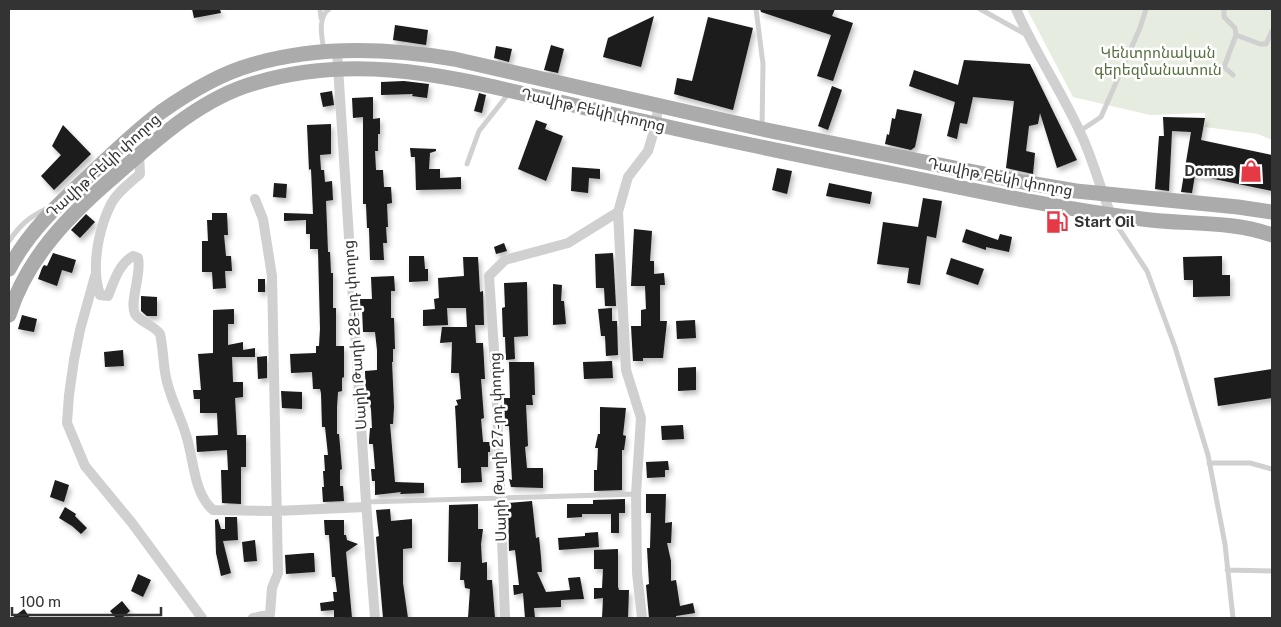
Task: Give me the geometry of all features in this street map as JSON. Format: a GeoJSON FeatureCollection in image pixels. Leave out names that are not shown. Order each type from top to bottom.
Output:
{"type":"FeatureCollection","features":[{"type":"Feature","properties":{"kind":"main road","name":"Դավիթ Բեկի փողոց"},"geometry":{"type":"LineString","coordinates":[[9,268],[29,237],[60,203],[119,147],[149,122],[194,91],[220,77],[251,65],[274,59],[330,51],[407,52],[446,58],[762,129],[931,164],[1076,191],[1272,212]]}},
{"type":"Feature","properties":{"kind":"main road","name":"Դավիթ Բեկի փողոց"},"geometry":{"type":"LineString","coordinates":[[9,315],[30,269],[48,242],[84,202],[176,124],[198,110],[252,83],[307,71],[338,69],[391,69],[425,72],[761,148],[1048,205],[1157,221],[1247,227],[1272,234]]}},
{"type":"Feature","properties":{"kind":"street"},"geometry":{"type":"LineString","coordinates":[[1016,9],[1027,35],[1056,83],[1080,131],[1111,215]]}},
{"type":"Feature","properties":{"kind":"street","name":"Սարի Թաղի 28-րդ փողոց"},"geometry":{"type":"LineString","coordinates":[[330,51],[338,69],[375,618]]}},
{"type":"Feature","properties":{"kind":"street"},"geometry":{"type":"LineString","coordinates":[[642,618],[638,573],[636,494],[641,418],[626,370],[618,212],[628,178],[648,151],[656,124],[658,106]]}},
{"type":"Feature","properties":{"kind":"street"},"geometry":{"type":"LineString","coordinates":[[139,154],[140,174],[125,186],[112,203],[103,225],[97,248],[96,272],[100,295],[108,296],[119,270],[132,256],[138,258],[140,271],[133,307],[136,314],[160,334],[165,373],[173,404],[186,434],[196,475],[207,505],[213,510],[276,511],[366,505]]}},
{"type":"Feature","properties":{"kind":"street"},"geometry":{"type":"LineString","coordinates":[[253,618],[270,614],[272,588],[278,573],[272,276],[263,219],[255,199]]}},
{"type":"Feature","properties":{"kind":"street","name":"Սարի Թաղի 27-րդ փողոց"},"geometry":{"type":"LineString","coordinates":[[505,618],[496,380],[489,276],[506,260],[568,243],[618,212]]}},
{"type":"Feature","properties":{"kind":"street"},"geometry":{"type":"LineString","coordinates":[[96,272],[74,360],[68,395],[67,423],[86,466],[132,523],[202,618]]}},
{"type":"Feature","properties":{"kind":"lane"},"geometry":{"type":"LineString","coordinates":[[320,9],[321,21],[330,51]]}},
{"type":"Feature","properties":{"kind":"lane"},"geometry":{"type":"LineString","coordinates":[[321,21],[324,13],[329,9]]}},
{"type":"Feature","properties":{"kind":"lane"},"geometry":{"type":"LineString","coordinates":[[756,9],[763,64],[762,129]]}},
{"type":"Feature","properties":{"kind":"lane"},"geometry":{"type":"LineString","coordinates":[[980,9],[1027,35]]}},
{"type":"Feature","properties":{"kind":"lane"},"geometry":{"type":"LineString","coordinates":[[1080,131],[1101,117],[1140,28],[1146,9]]}},
{"type":"Feature","properties":{"kind":"lane"},"geometry":{"type":"LineString","coordinates":[[1224,9],[1224,17],[1235,28],[1236,35],[1224,67],[1233,75]]}},
{"type":"Feature","properties":{"kind":"lane"},"geometry":{"type":"LineString","coordinates":[[1236,35],[1260,44],[1266,44],[1272,31]]}},
{"type":"Feature","properties":{"kind":"lane"},"geometry":{"type":"LineString","coordinates":[[467,164],[479,131],[511,90]]}},
{"type":"Feature","properties":{"kind":"lane"},"geometry":{"type":"LineString","coordinates":[[9,241],[26,220],[60,203]]}},
{"type":"Feature","properties":{"kind":"lane"},"geometry":{"type":"LineString","coordinates":[[1111,215],[1147,271],[1175,347],[1210,463],[1225,544],[1232,618]]}},
{"type":"Feature","properties":{"kind":"lane"},"geometry":{"type":"LineString","coordinates":[[1210,463],[1250,463],[1272,469]]}},
{"type":"Feature","properties":{"kind":"lane"},"geometry":{"type":"LineString","coordinates":[[366,505],[500,497],[636,494]]}},
{"type":"Feature","properties":{"kind":"lane"},"geometry":{"type":"LineString","coordinates":[[1228,570],[1272,571]]}},
{"type":"Feature","properties":{"kind":"green space","name":"Կենտրոնական գերեզմանատուն"},"geometry":{"type":"Polygon","coordinates":[[[1027,9],[1272,9],[1272,140],[1258,134],[1205,127],[1205,113],[1150,115],[1073,97],[1027,9]]]}},
{"type":"Feature","properties":{"kind":"building"},"geometry":{"type":"Polygon","coordinates":[[[192,9],[220,9],[221,13],[194,18],[192,9]]]}},
{"type":"Feature","properties":{"kind":"building"},"geometry":{"type":"Polygon","coordinates":[[[760,9],[835,9],[832,16],[853,23],[833,81],[817,76],[831,35],[761,12],[760,9]]]}},
{"type":"Feature","properties":{"kind":"building"},"geometry":{"type":"Polygon","coordinates":[[[654,16],[641,67],[603,57],[608,38],[654,16]]]}},
{"type":"Feature","properties":{"kind":"building"},"geometry":{"type":"Polygon","coordinates":[[[708,17],[753,28],[733,110],[674,94],[677,78],[692,81],[708,17]]]}},
{"type":"Feature","properties":{"kind":"building"},"geometry":{"type":"Polygon","coordinates":[[[395,25],[428,30],[426,45],[393,40],[395,25]]]}},
{"type":"Feature","properties":{"kind":"building"},"geometry":{"type":"Polygon","coordinates":[[[551,45],[564,49],[558,73],[544,70],[551,45]]]}},
{"type":"Feature","properties":{"kind":"building"},"geometry":{"type":"Polygon","coordinates":[[[496,46],[512,49],[509,62],[494,58],[496,46]]]}},
{"type":"Feature","properties":{"kind":"building"},"geometry":{"type":"Polygon","coordinates":[[[964,60],[1030,64],[1077,160],[1057,168],[1040,113],[1038,124],[1029,126],[1026,151],[1035,153],[1033,174],[1006,168],[1014,101],[973,97],[967,124],[960,123],[957,139],[947,136],[955,102],[909,86],[914,70],[958,85],[964,60]]]}},
{"type":"Feature","properties":{"kind":"building"},"geometry":{"type":"Polygon","coordinates":[[[404,81],[429,84],[427,98],[412,96],[413,94],[381,95],[381,82],[404,81]]]}},
{"type":"Feature","properties":{"kind":"building"},"geometry":{"type":"Polygon","coordinates":[[[832,86],[842,90],[828,130],[818,126],[832,86]]]}},
{"type":"Feature","properties":{"kind":"building"},"geometry":{"type":"Polygon","coordinates":[[[332,91],[334,105],[323,107],[320,93],[332,91]]]}},
{"type":"Feature","properties":{"kind":"building"},"geometry":{"type":"Polygon","coordinates":[[[479,93],[486,95],[482,113],[474,111],[479,93]]]}},
{"type":"Feature","properties":{"kind":"building"},"geometry":{"type":"Polygon","coordinates":[[[373,97],[373,119],[380,118],[378,151],[375,151],[376,170],[383,170],[384,187],[391,187],[392,203],[387,204],[387,243],[383,243],[384,260],[370,260],[366,204],[363,204],[363,117],[353,118],[352,98],[373,97]]]}},
{"type":"Feature","properties":{"kind":"building"},"geometry":{"type":"Polygon","coordinates":[[[897,109],[922,114],[915,147],[911,150],[885,144],[887,134],[889,135],[892,118],[895,119],[897,109]]]}},
{"type":"Feature","properties":{"kind":"building"},"geometry":{"type":"Polygon","coordinates":[[[1163,117],[1205,118],[1201,140],[1272,155],[1272,191],[1195,175],[1192,193],[1181,192],[1191,132],[1172,131],[1169,191],[1155,189],[1159,136],[1164,136],[1163,117]]]}},
{"type":"Feature","properties":{"kind":"building"},"geometry":{"type":"Polygon","coordinates":[[[536,120],[547,124],[545,129],[563,136],[546,181],[518,169],[536,120]]]}},
{"type":"Feature","properties":{"kind":"building"},"geometry":{"type":"Polygon","coordinates":[[[331,124],[331,154],[320,155],[321,170],[324,170],[325,182],[332,181],[333,200],[326,201],[328,252],[330,252],[331,273],[333,273],[333,308],[336,308],[336,346],[344,346],[344,377],[342,378],[342,391],[338,392],[337,434],[339,434],[342,469],[340,470],[340,486],[343,486],[344,501],[323,502],[324,455],[328,455],[325,427],[322,427],[321,393],[320,389],[313,389],[312,372],[291,373],[290,354],[316,353],[316,346],[319,346],[318,249],[310,249],[310,234],[306,234],[306,220],[284,221],[284,213],[313,214],[307,125],[331,124]]]}},
{"type":"Feature","properties":{"kind":"building"},"geometry":{"type":"Polygon","coordinates":[[[63,125],[91,154],[54,190],[41,176],[61,155],[52,146],[63,125]]]}},
{"type":"Feature","properties":{"kind":"building"},"geometry":{"type":"Polygon","coordinates":[[[410,148],[436,149],[436,151],[430,153],[429,169],[440,169],[440,178],[461,177],[461,189],[416,190],[415,157],[411,157],[410,148]]]}},
{"type":"Feature","properties":{"kind":"building"},"geometry":{"type":"Polygon","coordinates":[[[572,167],[600,169],[600,179],[589,178],[588,193],[571,191],[572,167]]]}},
{"type":"Feature","properties":{"kind":"building"},"geometry":{"type":"Polygon","coordinates":[[[777,168],[792,171],[787,194],[772,190],[777,168]]]}},
{"type":"Feature","properties":{"kind":"building"},"geometry":{"type":"Polygon","coordinates":[[[274,183],[287,184],[286,198],[273,197],[274,183]]]}},
{"type":"Feature","properties":{"kind":"building"},"geometry":{"type":"Polygon","coordinates":[[[829,183],[872,192],[870,204],[826,196],[829,183]]]}},
{"type":"Feature","properties":{"kind":"building"},"geometry":{"type":"Polygon","coordinates":[[[923,198],[942,201],[936,238],[927,236],[920,285],[907,283],[909,268],[877,264],[883,222],[918,227],[923,198]]]}},
{"type":"Feature","properties":{"kind":"building"},"geometry":{"type":"Polygon","coordinates":[[[212,213],[227,213],[228,235],[224,235],[226,256],[231,256],[232,271],[225,271],[226,288],[213,289],[212,272],[202,272],[202,241],[208,241],[207,220],[212,220],[212,213]]]}},
{"type":"Feature","properties":{"kind":"building"},"geometry":{"type":"Polygon","coordinates":[[[86,214],[95,222],[80,238],[71,230],[86,214]]]}},
{"type":"Feature","properties":{"kind":"building"},"geometry":{"type":"Polygon","coordinates":[[[634,229],[652,231],[650,261],[654,261],[654,274],[664,273],[665,285],[660,285],[660,321],[667,321],[663,358],[643,358],[643,361],[633,361],[631,326],[641,326],[641,310],[646,309],[645,286],[631,286],[634,229]]]}},
{"type":"Feature","properties":{"kind":"building"},"geometry":{"type":"Polygon","coordinates":[[[966,229],[998,240],[1000,234],[1012,237],[1009,252],[986,247],[986,250],[962,242],[966,229]]]}},
{"type":"Feature","properties":{"kind":"building"},"geometry":{"type":"Polygon","coordinates":[[[504,243],[507,251],[496,254],[494,247],[504,243]]]}},
{"type":"Feature","properties":{"kind":"building"},"geometry":{"type":"Polygon","coordinates":[[[53,253],[76,260],[72,273],[62,270],[57,286],[38,279],[42,268],[44,265],[47,266],[53,253]]]}},
{"type":"Feature","properties":{"kind":"building"},"geometry":{"type":"Polygon","coordinates":[[[613,253],[616,306],[605,306],[604,288],[596,288],[595,254],[613,253]]]}},
{"type":"Feature","properties":{"kind":"building"},"geometry":{"type":"Polygon","coordinates":[[[409,256],[424,256],[425,269],[428,269],[428,281],[409,282],[409,256]]]}},
{"type":"Feature","properties":{"kind":"building"},"geometry":{"type":"Polygon","coordinates":[[[1222,256],[1222,275],[1230,275],[1230,296],[1193,297],[1193,280],[1184,280],[1183,257],[1222,256]]]}},
{"type":"Feature","properties":{"kind":"building"},"geometry":{"type":"Polygon","coordinates":[[[463,257],[478,257],[480,292],[483,291],[484,325],[475,325],[476,343],[483,343],[485,379],[481,379],[484,418],[481,419],[483,442],[490,442],[490,452],[488,452],[488,467],[481,467],[482,482],[461,483],[461,468],[458,468],[455,406],[458,405],[456,400],[461,399],[459,373],[451,373],[452,342],[440,343],[442,327],[467,327],[466,308],[447,308],[448,325],[423,326],[423,310],[435,309],[434,299],[439,298],[438,278],[464,276],[463,257]]]}},
{"type":"Feature","properties":{"kind":"building"},"geometry":{"type":"Polygon","coordinates":[[[951,258],[984,269],[978,285],[946,274],[951,258]]]}},
{"type":"Feature","properties":{"kind":"building"},"geometry":{"type":"Polygon","coordinates":[[[394,276],[395,291],[391,291],[391,318],[394,318],[395,349],[393,349],[392,362],[394,407],[393,424],[390,424],[395,482],[424,483],[424,493],[400,494],[401,492],[375,495],[375,481],[372,481],[371,469],[375,469],[373,444],[369,444],[370,428],[372,428],[371,409],[369,401],[366,401],[365,371],[377,370],[377,350],[375,332],[363,332],[360,299],[372,299],[371,277],[394,276]]]}},
{"type":"Feature","properties":{"kind":"building"},"geometry":{"type":"Polygon","coordinates":[[[258,279],[265,279],[265,292],[258,292],[258,279]]]}},
{"type":"Feature","properties":{"kind":"building"},"geometry":{"type":"Polygon","coordinates":[[[527,282],[528,336],[514,337],[515,359],[506,360],[502,308],[505,307],[504,283],[527,282]]]}},
{"type":"Feature","properties":{"kind":"building"},"geometry":{"type":"Polygon","coordinates":[[[553,284],[562,285],[561,301],[564,301],[566,324],[553,325],[553,284]]]}},
{"type":"Feature","properties":{"kind":"building"},"geometry":{"type":"Polygon","coordinates":[[[141,296],[157,297],[157,316],[147,316],[141,311],[141,296]]]}},
{"type":"Feature","properties":{"kind":"building"},"geometry":{"type":"Polygon","coordinates":[[[612,308],[612,321],[617,321],[618,355],[606,356],[605,336],[601,336],[598,309],[612,308]]]}},
{"type":"Feature","properties":{"kind":"building"},"geometry":{"type":"Polygon","coordinates":[[[234,309],[234,324],[228,324],[228,345],[243,342],[243,350],[255,348],[255,357],[232,357],[233,382],[243,382],[243,397],[235,398],[237,435],[246,435],[246,467],[241,467],[241,504],[222,503],[221,470],[228,470],[227,450],[197,452],[196,436],[218,435],[217,413],[200,413],[200,399],[194,399],[193,390],[201,390],[198,354],[213,353],[213,310],[234,309]]]}},
{"type":"Feature","properties":{"kind":"building"},"geometry":{"type":"Polygon","coordinates":[[[22,315],[37,319],[34,332],[18,329],[22,315]]]}},
{"type":"Feature","properties":{"kind":"building"},"geometry":{"type":"Polygon","coordinates":[[[695,320],[696,338],[677,339],[676,321],[695,320]]]}},
{"type":"Feature","properties":{"kind":"building"},"geometry":{"type":"Polygon","coordinates":[[[123,350],[124,366],[105,367],[104,352],[123,350]]]}},
{"type":"Feature","properties":{"kind":"building"},"geometry":{"type":"Polygon","coordinates":[[[267,356],[267,378],[258,379],[257,357],[267,356]]]}},
{"type":"Feature","properties":{"kind":"building"},"geometry":{"type":"Polygon","coordinates":[[[612,361],[613,378],[584,379],[583,362],[612,361]]]}},
{"type":"Feature","properties":{"kind":"building"},"geometry":{"type":"Polygon","coordinates":[[[509,362],[534,362],[535,395],[532,395],[533,405],[526,405],[528,446],[525,447],[527,468],[543,468],[543,488],[511,487],[509,479],[512,480],[509,426],[505,426],[504,398],[510,398],[509,362]]]}},
{"type":"Feature","properties":{"kind":"building"},"geometry":{"type":"Polygon","coordinates":[[[696,367],[696,390],[678,391],[678,368],[696,367]]]}},
{"type":"Feature","properties":{"kind":"building"},"geometry":{"type":"Polygon","coordinates":[[[1272,369],[1272,398],[1218,406],[1214,378],[1272,369]]]}},
{"type":"Feature","properties":{"kind":"building"},"geometry":{"type":"Polygon","coordinates":[[[281,391],[302,392],[302,409],[282,408],[281,391]]]}},
{"type":"Feature","properties":{"kind":"building"},"geometry":{"type":"Polygon","coordinates":[[[600,407],[626,408],[623,435],[626,436],[624,450],[622,450],[622,490],[594,491],[594,470],[597,470],[598,448],[595,448],[598,434],[600,434],[600,407]]]}},
{"type":"Feature","properties":{"kind":"building"},"geometry":{"type":"Polygon","coordinates":[[[683,425],[684,439],[662,440],[661,426],[683,425]]]}},
{"type":"Feature","properties":{"kind":"building"},"geometry":{"type":"Polygon","coordinates":[[[668,461],[669,470],[665,470],[665,477],[647,478],[646,462],[668,461]]]}},
{"type":"Feature","properties":{"kind":"building"},"geometry":{"type":"Polygon","coordinates":[[[55,480],[69,485],[64,502],[50,497],[55,480]]]}},
{"type":"Feature","properties":{"kind":"building"},"geometry":{"type":"Polygon","coordinates":[[[646,494],[666,494],[665,523],[672,522],[671,543],[667,543],[671,561],[671,581],[676,580],[680,606],[693,603],[695,613],[676,616],[676,618],[649,618],[646,585],[649,584],[647,548],[650,548],[651,513],[646,513],[646,494]]]}},
{"type":"Feature","properties":{"kind":"building"},"geometry":{"type":"Polygon","coordinates":[[[625,499],[625,513],[619,513],[619,533],[611,533],[611,514],[582,514],[582,517],[567,518],[567,504],[593,504],[593,500],[625,499]]]}},
{"type":"Feature","properties":{"kind":"building"},"geometry":{"type":"Polygon","coordinates":[[[532,501],[536,538],[539,537],[541,557],[542,572],[537,572],[546,592],[570,590],[568,578],[580,577],[584,599],[561,600],[561,607],[534,608],[535,618],[525,618],[523,593],[514,595],[513,585],[519,585],[515,550],[509,551],[508,503],[532,501]]]}},
{"type":"Feature","properties":{"kind":"building"},"geometry":{"type":"Polygon","coordinates":[[[478,504],[478,529],[483,529],[481,544],[482,563],[487,562],[487,580],[492,580],[495,618],[468,618],[470,589],[465,588],[464,580],[460,580],[461,562],[448,562],[449,505],[478,504]]]}},
{"type":"Feature","properties":{"kind":"building"},"geometry":{"type":"Polygon","coordinates":[[[65,507],[76,514],[75,516],[87,528],[81,534],[59,518],[65,507]]]}},
{"type":"Feature","properties":{"kind":"building"},"geometry":{"type":"Polygon","coordinates":[[[390,509],[391,521],[412,519],[412,548],[403,549],[403,583],[408,618],[383,618],[376,537],[379,536],[376,510],[390,509]]]}},
{"type":"Feature","properties":{"kind":"building"},"geometry":{"type":"Polygon","coordinates":[[[225,517],[237,517],[238,540],[223,541],[231,573],[221,576],[216,553],[215,520],[218,519],[221,529],[225,529],[225,517]]]}},
{"type":"Feature","properties":{"kind":"building"},"geometry":{"type":"Polygon","coordinates":[[[324,520],[344,520],[344,535],[346,535],[347,540],[358,544],[346,552],[352,618],[334,618],[334,610],[321,611],[320,603],[334,601],[333,592],[337,592],[335,577],[332,577],[329,535],[325,535],[324,520]]]}},
{"type":"Feature","properties":{"kind":"building"},"geometry":{"type":"Polygon","coordinates":[[[598,532],[599,547],[559,550],[558,538],[585,536],[585,533],[598,532]]]}},
{"type":"Feature","properties":{"kind":"building"},"geometry":{"type":"Polygon","coordinates":[[[255,540],[257,561],[244,562],[242,542],[255,540]]]}},
{"type":"Feature","properties":{"kind":"building"},"geometry":{"type":"Polygon","coordinates":[[[618,549],[618,587],[619,590],[629,590],[628,618],[602,618],[603,598],[594,599],[594,588],[602,588],[603,569],[594,569],[594,550],[618,549]]]}},
{"type":"Feature","properties":{"kind":"building"},"geometry":{"type":"Polygon","coordinates":[[[314,553],[315,572],[286,574],[285,555],[314,553]]]}},
{"type":"Feature","properties":{"kind":"building"},"geometry":{"type":"Polygon","coordinates":[[[138,574],[151,580],[143,597],[131,591],[138,574]]]}},
{"type":"Feature","properties":{"kind":"building"},"geometry":{"type":"Polygon","coordinates":[[[122,601],[130,611],[122,618],[116,618],[110,611],[122,601]]]}},
{"type":"Feature","properties":{"kind":"building"},"geometry":{"type":"Polygon","coordinates":[[[24,609],[30,618],[12,618],[24,609]]]}},
{"type":"Feature","properties":{"kind":"place","name":"Domus"},"geometry":{"type":"Point","coordinates":[1251,171]}},
{"type":"Feature","properties":{"kind":"place","name":"Start Oil"},"geometry":{"type":"Point","coordinates":[1057,222]}}]}
